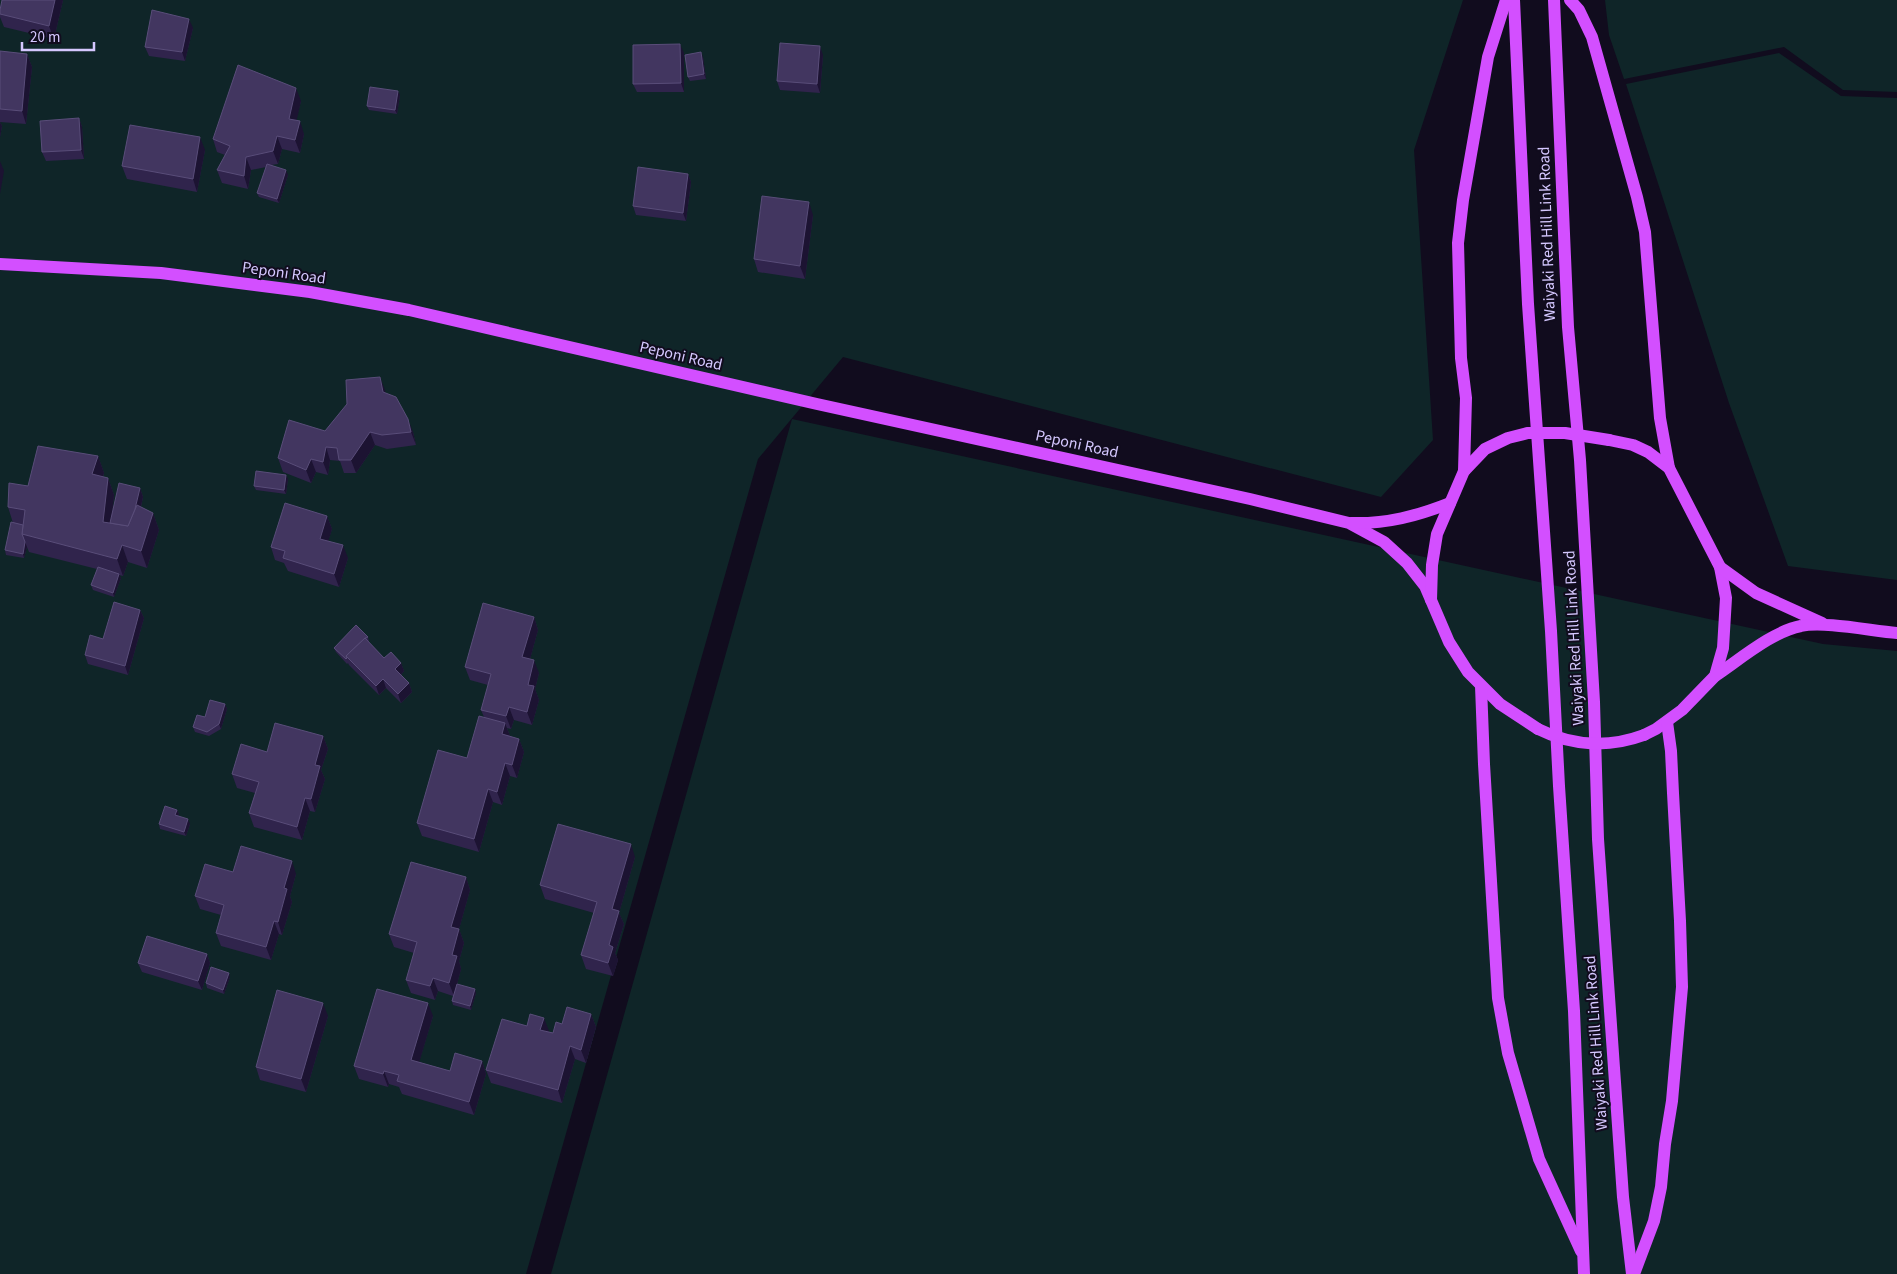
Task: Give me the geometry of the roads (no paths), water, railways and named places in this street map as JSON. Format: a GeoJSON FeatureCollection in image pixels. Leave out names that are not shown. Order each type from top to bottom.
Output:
{"type":"FeatureCollection","features":[{"type":"Feature","properties":{"kind":"main road"},"geometry":{"type":"LineString","coordinates":[[1464,471],[1466,398],[1461,358],[1458,243],[1488,57],[1506,0]]}},
{"type":"Feature","properties":{"kind":"main road","name":"Waiyaki Red Hill Link Road"},"geometry":{"type":"LineString","coordinates":[[1514,0],[1528,304],[1574,1011],[1584,1274]]}},
{"type":"Feature","properties":{"kind":"main road","name":"Waiyaki Red Hill Link Road"},"geometry":{"type":"LineString","coordinates":[[1554,0],[1568,327],[1580,460],[1594,702],[1598,838],[1623,1198],[1633,1274]]}},
{"type":"Feature","properties":{"kind":"main road"},"geometry":{"type":"LineString","coordinates":[[1570,0],[1579,10],[1592,38],[1643,223],[1660,418],[1669,468],[1720,567],[1726,598],[1725,622],[1723,648],[1715,676]]}},
{"type":"Feature","properties":{"kind":"main road","name":"Peponi Road"},"geometry":{"type":"LineString","coordinates":[[0,264],[161,272],[310,292],[409,310],[790,398],[1150,476],[1349,523],[1387,522],[1424,513],[1450,503]]}},
{"type":"Feature","properties":{"kind":"main road"},"geometry":{"type":"LineString","coordinates":[[1669,468],[1648,452],[1633,445],[1566,433],[1528,432],[1508,438],[1485,449],[1464,471],[1437,534],[1433,552],[1431,600],[1452,650],[1468,672],[1500,704],[1538,729],[1562,738],[1585,744],[1623,742],[1644,735],[1667,722],[1715,676],[1774,637],[1801,626],[1828,626],[1897,633]]}},
{"type":"Feature","properties":{"kind":"main road","name":"Peponi Road"},"geometry":{"type":"LineString","coordinates":[[1349,523],[1384,542],[1398,554],[1416,573],[1431,600]]}},
{"type":"Feature","properties":{"kind":"main road"},"geometry":{"type":"LineString","coordinates":[[1720,567],[1756,594],[1828,626]]}},
{"type":"Feature","properties":{"kind":"main road"},"geometry":{"type":"LineString","coordinates":[[1481,686],[1498,998],[1502,1021],[1508,1053],[1539,1159],[1584,1258]]}},
{"type":"Feature","properties":{"kind":"main road"},"geometry":{"type":"LineString","coordinates":[[1633,1274],[1654,1221],[1661,1187],[1672,1101],[1682,988],[1673,793],[1667,722]]}}]}
